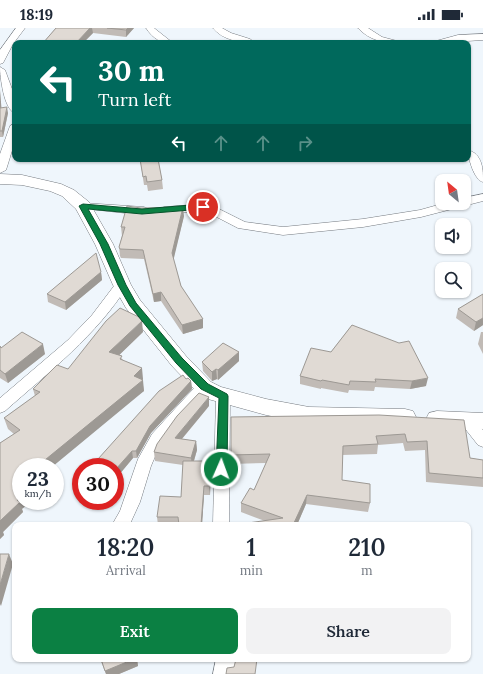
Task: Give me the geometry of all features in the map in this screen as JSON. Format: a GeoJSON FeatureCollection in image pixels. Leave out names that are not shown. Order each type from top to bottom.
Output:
{"type":"FeatureCollection","features":[{"type":"Feature","properties":{"kind":"street"},"geometry":{"type":"LineString","coordinates":[[0,61],[3,52],[11,39],[21,28]]}},
{"type":"Feature","properties":{"kind":"street"},"geometry":{"type":"LineString","coordinates":[[150,28],[165,40]]}},
{"type":"Feature","properties":{"kind":"street"},"geometry":{"type":"LineString","coordinates":[[218,28],[223,34],[244,40]]}},
{"type":"Feature","properties":{"kind":"street"},"geometry":{"type":"LineString","coordinates":[[362,28],[383,40]]}},
{"type":"Feature","properties":{"kind":"street"},"geometry":{"type":"LineString","coordinates":[[450,40],[458,38],[483,37]]}},
{"type":"Feature","properties":{"kind":"street"},"geometry":{"type":"LineString","coordinates":[[0,70],[12,102]]}},
{"type":"Feature","properties":{"kind":"street"},"geometry":{"type":"LineString","coordinates":[[0,170],[12,135]]}},
{"type":"Feature","properties":{"kind":"street"},"geometry":{"type":"LineString","coordinates":[[471,157],[475,160],[483,179]]}},
{"type":"Feature","properties":{"kind":"street"},"geometry":{"type":"LineString","coordinates":[[0,179],[22,180],[55,187],[68,193],[83,206],[104,244],[122,285],[133,304],[179,361],[204,386],[223,396],[266,407],[309,415],[377,415],[475,421],[483,441]]}},
{"type":"Feature","properties":{"kind":"street"},"geometry":{"type":"LineString","coordinates":[[471,200],[483,197]]}},
{"type":"Feature","properties":{"kind":"street"},"geometry":{"type":"LineString","coordinates":[[83,206],[142,211],[203,207],[211,209],[242,225],[283,231],[363,223],[435,209]]}},
{"type":"Feature","properties":{"kind":"street"},"geometry":{"type":"LineString","coordinates":[[0,407],[73,343],[97,318],[122,285]]}},
{"type":"Feature","properties":{"kind":"street"},"geometry":{"type":"LineString","coordinates":[[122,522],[126,515],[146,458],[158,437],[204,386]]}},
{"type":"Feature","properties":{"kind":"street"},"geometry":{"type":"LineString","coordinates":[[221,522],[223,396]]}},
{"type":"Feature","properties":{"kind":"street"},"geometry":{"type":"LineString","coordinates":[[223,674],[225,662]]}},
{"type":"Feature","properties":{"kind":"building"},"geometry":{"type":"Polygon","coordinates":[[[56,28],[90,28],[79,40],[46,40],[56,28]]]}},
{"type":"Feature","properties":{"kind":"building"},"geometry":{"type":"Polygon","coordinates":[[[107,28],[128,28],[126,30],[107,28]]]}},
{"type":"Feature","properties":{"kind":"building"},"geometry":{"type":"Polygon","coordinates":[[[7,107],[2,131],[0,131],[0,108],[7,107]]]}},
{"type":"Feature","properties":{"kind":"building"},"geometry":{"type":"Polygon","coordinates":[[[140,162],[159,162],[162,180],[147,182],[146,176],[143,177],[140,162]]]}},
{"type":"Feature","properties":{"kind":"building"},"geometry":{"type":"Polygon","coordinates":[[[127,206],[141,208],[183,207],[172,253],[181,286],[203,319],[182,325],[161,292],[153,294],[143,250],[120,249],[119,247],[125,227],[121,227],[127,206]]]}},
{"type":"Feature","properties":{"kind":"building"},"geometry":{"type":"Polygon","coordinates":[[[96,253],[101,272],[65,302],[47,294],[96,253]]]}},
{"type":"Feature","properties":{"kind":"building"},"geometry":{"type":"Polygon","coordinates":[[[483,294],[483,318],[476,322],[458,309],[483,294]]]}},
{"type":"Feature","properties":{"kind":"building"},"geometry":{"type":"Polygon","coordinates":[[[120,308],[139,317],[142,321],[109,352],[122,356],[120,359],[142,368],[134,376],[143,380],[47,458],[12,458],[12,510],[0,521],[0,443],[20,430],[4,418],[40,392],[33,389],[57,365],[68,369],[106,321],[120,308]]]}},
{"type":"Feature","properties":{"kind":"building"},"geometry":{"type":"Polygon","coordinates":[[[352,325],[399,343],[409,341],[428,378],[412,381],[375,379],[376,382],[350,381],[349,385],[300,376],[311,348],[331,352],[352,325]]]}},
{"type":"Feature","properties":{"kind":"building"},"geometry":{"type":"Polygon","coordinates":[[[22,332],[43,344],[5,374],[0,370],[0,346],[1,348],[22,332]]]}},
{"type":"Feature","properties":{"kind":"building"},"geometry":{"type":"Polygon","coordinates":[[[223,343],[239,352],[218,370],[216,369],[212,372],[202,362],[223,343]]]}},
{"type":"Feature","properties":{"kind":"building"},"geometry":{"type":"Polygon","coordinates":[[[183,375],[186,379],[188,378],[191,381],[150,426],[136,451],[132,451],[124,460],[124,458],[99,458],[159,391],[183,375]]]}},
{"type":"Feature","properties":{"kind":"building"},"geometry":{"type":"Polygon","coordinates":[[[199,393],[209,397],[175,438],[196,441],[191,458],[154,452],[157,444],[177,416],[199,393]]]}},
{"type":"Feature","properties":{"kind":"building"},"geometry":{"type":"Polygon","coordinates":[[[379,415],[464,420],[470,458],[483,460],[483,478],[429,473],[427,441],[407,442],[405,434],[376,436],[378,444],[343,446],[342,480],[370,484],[370,503],[307,495],[294,522],[255,522],[283,518],[241,503],[250,488],[254,490],[270,454],[231,455],[231,417],[379,415]]]}},
{"type":"Feature","properties":{"kind":"building"},"geometry":{"type":"Polygon","coordinates":[[[183,461],[210,461],[209,486],[204,486],[201,522],[179,522],[178,517],[157,517],[160,496],[181,497],[183,461]]]}},
{"type":"Feature","properties":{"kind":"building"},"geometry":{"type":"Polygon","coordinates":[[[0,554],[9,554],[0,585],[0,554]]]}},
{"type":"Feature","properties":{"kind":"building"},"geometry":{"type":"Polygon","coordinates":[[[102,662],[127,662],[105,671],[102,662]]]}},
{"type":"Feature","properties":{"kind":"building"},"geometry":{"type":"Polygon","coordinates":[[[235,662],[257,662],[255,674],[226,674],[227,668],[234,667],[235,662]]]}},
{"type":"Feature","properties":{"kind":"route"},"geometry":{"type":"LineString","coordinates":[[203,207],[190,207],[164,211],[142,211],[83,206],[104,244],[122,285],[133,304],[179,361],[204,386],[223,396],[221,469]]}}]}
